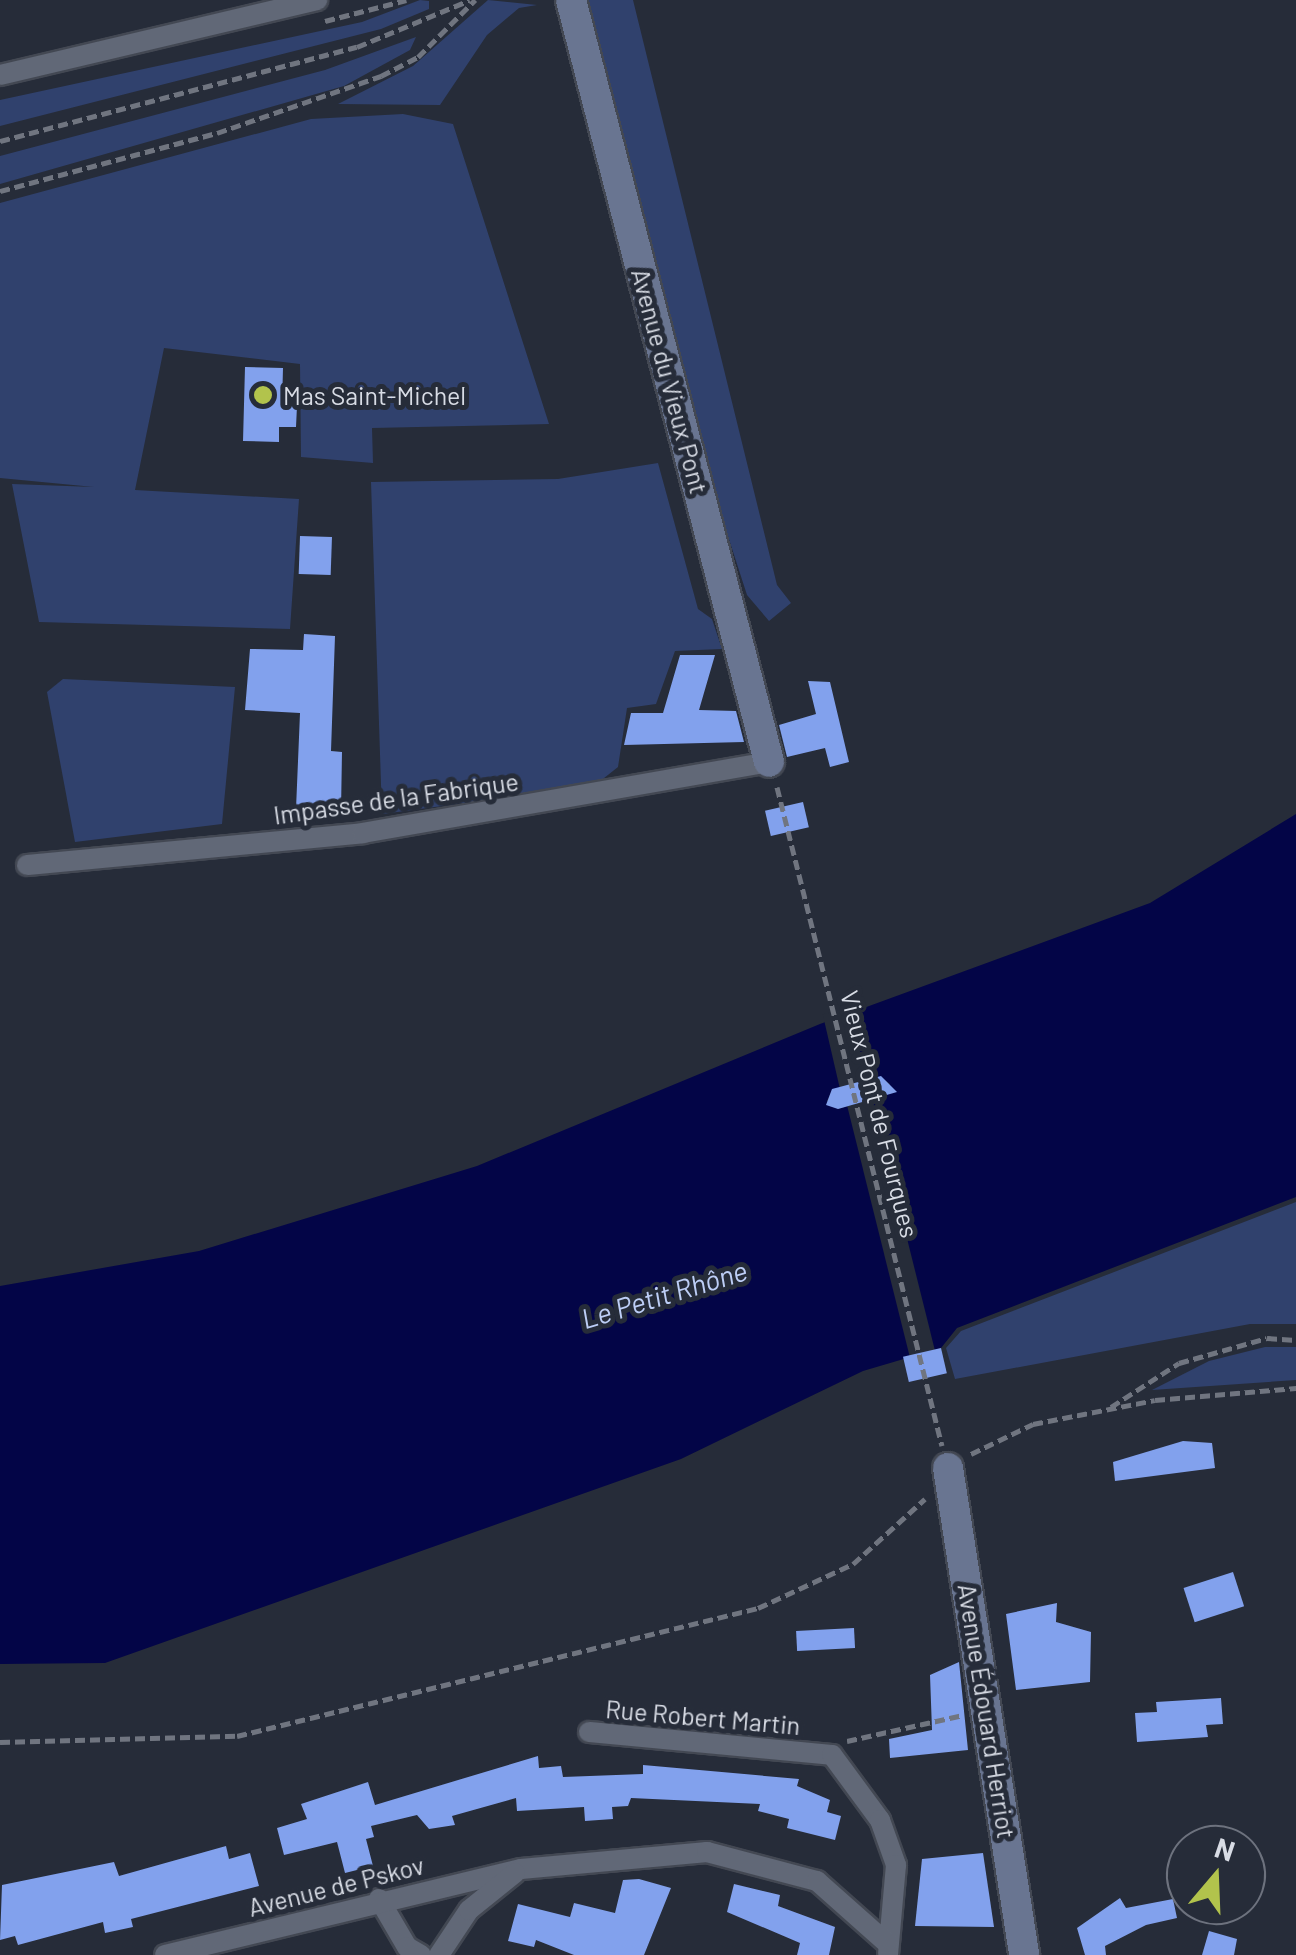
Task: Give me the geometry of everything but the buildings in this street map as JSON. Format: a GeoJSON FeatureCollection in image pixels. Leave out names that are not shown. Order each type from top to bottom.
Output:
{"type":"FeatureCollection","features":[{"type":"Feature","properties":{"kind":"street"},"geometry":{"type":"LineString","coordinates":[[0,74],[317,0]]}},
{"type":"Feature","properties":{"kind":"street","name":"Avenue du Vieux Pont"},"geometry":{"type":"LineString","coordinates":[[572,0],[769,762]]}},
{"type":"Feature","properties":{"kind":"street","name":"Impasse de la Fabrique"},"geometry":{"type":"LineString","coordinates":[[27,865],[363,833],[769,762]]}},
{"type":"Feature","properties":{"kind":"street","name":"Avenue Édouard Herriot"},"geometry":{"type":"LineString","coordinates":[[948,1468],[1024,1955]]}},
{"type":"Feature","properties":{"kind":"street","name":"Rue Robert Martin"},"geometry":{"type":"LineString","coordinates":[[589,1732],[832,1754],[889,1843],[900,1889],[888,1950]]}},
{"type":"Feature","properties":{"kind":"street","name":"Avenue de Pskov"},"geometry":{"type":"LineString","coordinates":[[165,1955],[379,1899],[521,1869],[614,1855],[755,1859],[817,1881],[888,1950]]}},
{"type":"Feature","properties":{"kind":"street","name":"Avenue de Pskov"},"geometry":{"type":"LineString","coordinates":[[439,1955],[469,1910],[521,1869]]}},
{"type":"Feature","properties":{"kind":"street"},"geometry":{"type":"LineString","coordinates":[[379,1899],[407,1947],[421,1955]]}},
{"type":"Feature","properties":{"kind":"path"},"geometry":{"type":"LineString","coordinates":[[0,140],[357,48],[472,0]]}},
{"type":"Feature","properties":{"kind":"path"},"geometry":{"type":"LineString","coordinates":[[0,192],[217,133],[381,76],[418,57],[472,0]]}},
{"type":"Feature","properties":{"kind":"path","name":"Vieux Pont de Fourques"},"geometry":{"type":"LineString","coordinates":[[785,814],[936,1423]]}},
{"type":"Feature","properties":{"kind":"path"},"geometry":{"type":"LineString","coordinates":[[1107,1410],[1180,1363],[1267,1338],[1296,1340]]}},
{"type":"Feature","properties":{"kind":"path"},"geometry":{"type":"LineString","coordinates":[[0,1742],[237,1736],[758,1608],[852,1564],[910,1519],[948,1468],[999,1436],[1107,1410],[1296,1388]]}},
{"type":"Feature","properties":{"kind":"path"},"geometry":{"type":"LineString","coordinates":[[832,1754],[860,1737],[972,1714]]}},
{"type":"Feature","properties":{"kind":"shaded area"},"geometry":{"type":"Polygon","coordinates":[[[420,0],[429,1],[429,9],[381,29],[0,126],[0,100],[362,22],[420,0]]]}},
{"type":"Feature","properties":{"kind":"shaded area"},"geometry":{"type":"Polygon","coordinates":[[[488,0],[537,5],[519,8],[487,35],[440,105],[338,104],[413,66],[488,0]]]}},
{"type":"Feature","properties":{"kind":"shaded area"},"geometry":{"type":"Polygon","coordinates":[[[588,0],[633,0],[777,585],[791,603],[769,621],[747,595],[715,496],[588,0]]]}},
{"type":"Feature","properties":{"kind":"shaded area"},"geometry":{"type":"Polygon","coordinates":[[[416,37],[410,50],[344,86],[0,184],[0,156],[325,70],[416,37]]]}},
{"type":"Feature","properties":{"kind":"shaded area"},"geometry":{"type":"Polygon","coordinates":[[[403,114],[453,124],[549,424],[372,428],[373,463],[301,457],[300,364],[164,348],[135,490],[299,499],[290,629],[39,622],[12,484],[94,487],[0,478],[0,203],[311,119],[403,114]]]}},
{"type":"Feature","properties":{"kind":"shaded area"},"geometry":{"type":"Polygon","coordinates":[[[658,463],[698,609],[712,619],[722,649],[675,651],[656,704],[627,708],[618,767],[594,786],[382,814],[371,482],[558,479],[658,463]]]}},
{"type":"Feature","properties":{"kind":"shaded area"},"geometry":{"type":"Polygon","coordinates":[[[63,679],[235,687],[222,824],[75,842],[47,692],[63,679]]]}},
{"type":"Feature","properties":{"kind":"shaded area"},"geometry":{"type":"Polygon","coordinates":[[[1296,1202],[1296,1324],[1250,1324],[955,1379],[946,1348],[961,1331],[1296,1202]]]}},
{"type":"Feature","properties":{"kind":"shaded area"},"geometry":{"type":"Polygon","coordinates":[[[1265,1347],[1296,1347],[1296,1380],[1152,1390],[1209,1361],[1265,1347]]]}},
{"type":"Feature","properties":{"kind":"water","name":"Le Petit Rhône"},"geometry":{"type":"Polygon","coordinates":[[[1296,814],[1296,1197],[957,1328],[941,1348],[863,1371],[681,1459],[105,1663],[0,1664],[0,1286],[199,1251],[477,1166],[820,1024],[1150,903],[1296,814]],[[881,1077],[832,1090],[827,1101],[838,1109],[886,1095],[890,1084],[881,1077]]]}},
{"type":"Feature","properties":{"kind":"pier"},"geometry":{"type":"Polygon","coordinates":[[[850,1008],[868,1085],[840,1091],[823,1014],[850,1008]]]}},
{"type":"Feature","properties":{"kind":"pier"},"geometry":{"type":"Polygon","coordinates":[[[871,1094],[936,1354],[911,1360],[846,1100],[871,1094]]]}},
{"type":"Feature","properties":{"kind":"place","name":"Mas Saint-Michel"},"geometry":{"type":"Point","coordinates":[263,395]}}]}
